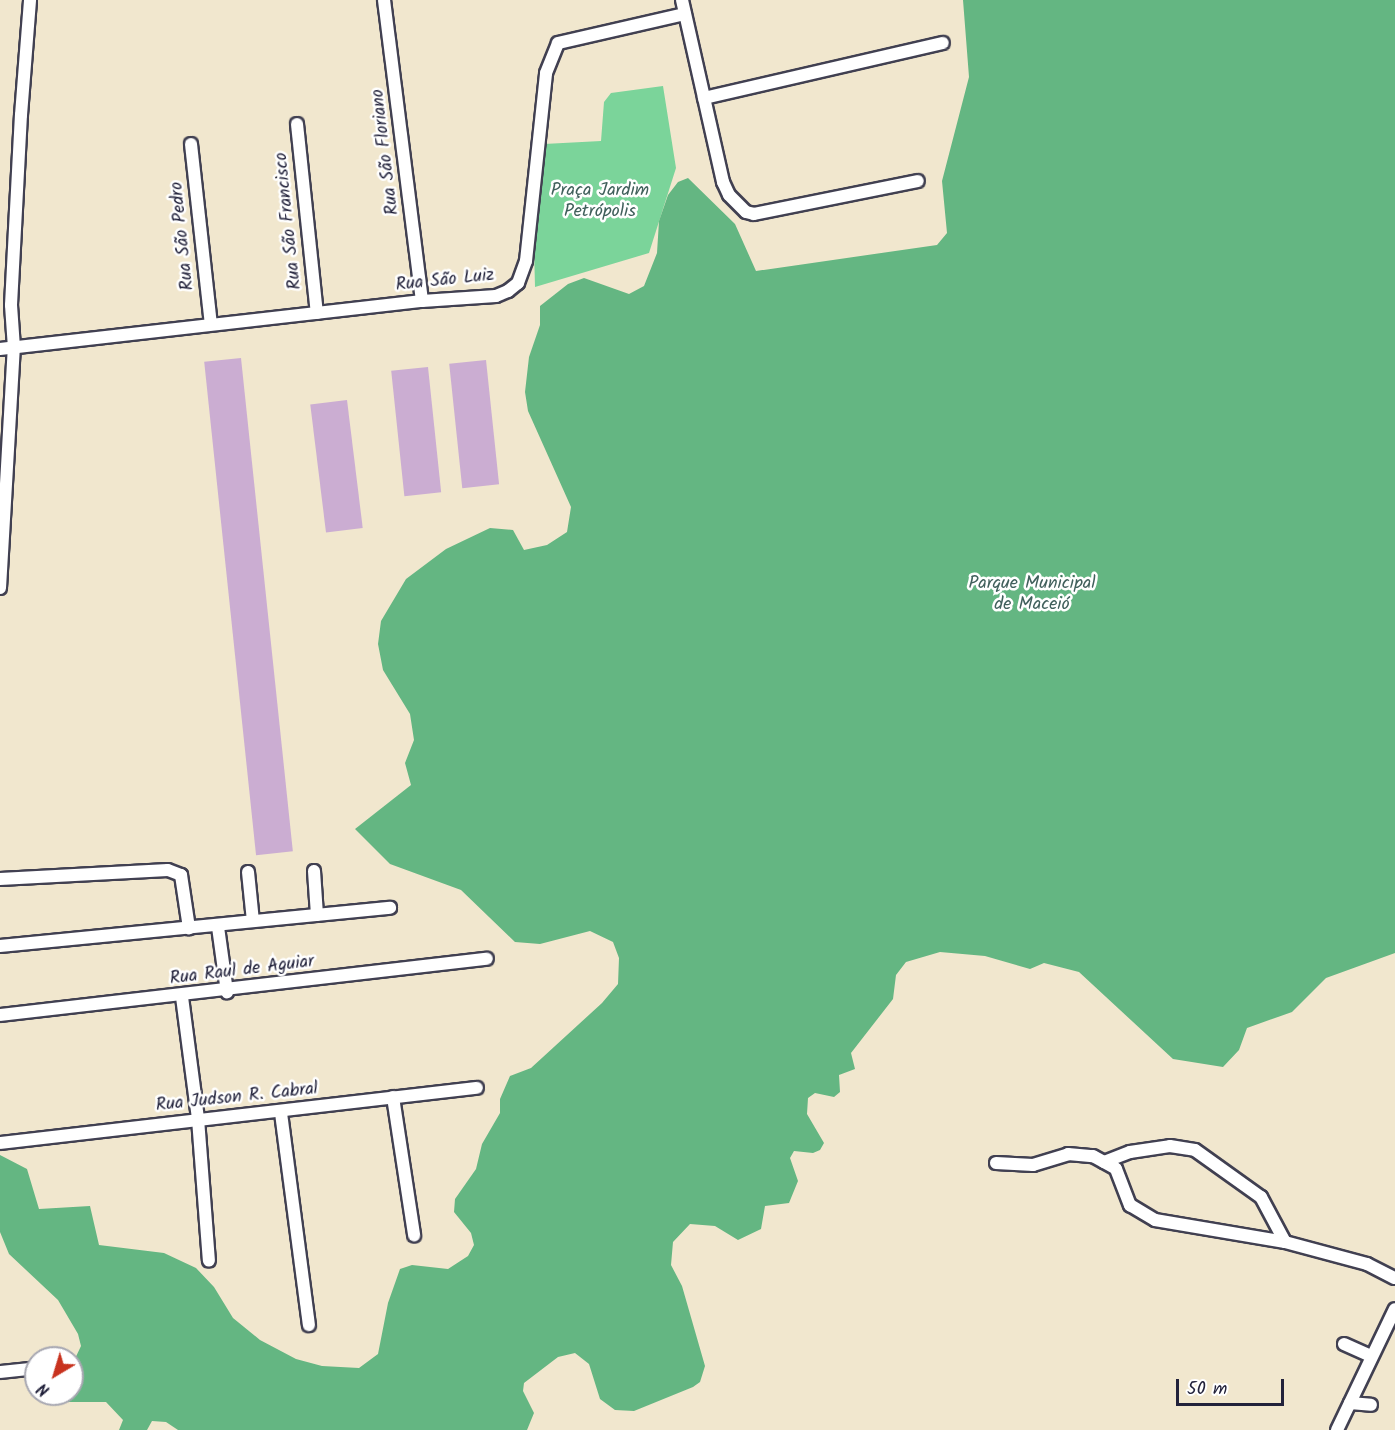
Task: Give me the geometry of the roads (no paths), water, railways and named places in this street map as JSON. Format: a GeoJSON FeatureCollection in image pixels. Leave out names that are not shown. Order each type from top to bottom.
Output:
{"type":"FeatureCollection","features":[{"type":"Feature","properties":{"kind":"street"},"geometry":{"type":"LineString","coordinates":[[0,588],[14,348],[11,305],[30,0]]}},
{"type":"Feature","properties":{"kind":"street","name":"Rua São Floriano"},"geometry":{"type":"LineString","coordinates":[[384,0],[422,301]]}},
{"type":"Feature","properties":{"kind":"street"},"geometry":{"type":"LineString","coordinates":[[682,0],[723,182],[729,195],[746,212],[754,214],[918,181]]}},
{"type":"Feature","properties":{"kind":"street","name":"Rua São Luiz"},"geometry":{"type":"LineString","coordinates":[[0,350],[422,301],[496,296],[518,284],[526,261],[546,73],[558,43],[685,14]]}},
{"type":"Feature","properties":{"kind":"street"},"geometry":{"type":"LineString","coordinates":[[704,98],[943,44]]}},
{"type":"Feature","properties":{"kind":"street","name":"Rua São Francisco"},"geometry":{"type":"LineString","coordinates":[[297,124],[317,313]]}},
{"type":"Feature","properties":{"kind":"street","name":"Rua São Pedro"},"geometry":{"type":"LineString","coordinates":[[191,144],[211,324]]}},
{"type":"Feature","properties":{"kind":"street"},"geometry":{"type":"LineString","coordinates":[[0,879],[168,870],[181,875],[189,928]]}},
{"type":"Feature","properties":{"kind":"street"},"geometry":{"type":"LineString","coordinates":[[314,871],[317,915]]}},
{"type":"Feature","properties":{"kind":"street"},"geometry":{"type":"LineString","coordinates":[[248,872],[253,921]]}},
{"type":"Feature","properties":{"kind":"street"},"geometry":{"type":"LineString","coordinates":[[0,946],[218,927],[253,921],[390,908]]}},
{"type":"Feature","properties":{"kind":"street"},"geometry":{"type":"LineString","coordinates":[[218,927],[227,992]]}},
{"type":"Feature","properties":{"kind":"street","name":"Rua Raul de Aguiar"},"geometry":{"type":"LineString","coordinates":[[0,1016],[227,992],[487,959]]}},
{"type":"Feature","properties":{"kind":"street"},"geometry":{"type":"LineString","coordinates":[[182,997],[198,1119],[209,1261]]}},
{"type":"Feature","properties":{"kind":"street","name":"Rua Judson R. Cabral"},"geometry":{"type":"LineString","coordinates":[[0,1143],[198,1119],[281,1113],[477,1088]]}},
{"type":"Feature","properties":{"kind":"street"},"geometry":{"type":"LineString","coordinates":[[393,1097],[414,1235]]}},
{"type":"Feature","properties":{"kind":"street"},"geometry":{"type":"LineString","coordinates":[[281,1113],[309,1325]]}},
{"type":"Feature","properties":{"kind":"street"},"geometry":{"type":"LineString","coordinates":[[1104,1162],[1130,1152],[1170,1146],[1195,1150],[1261,1197],[1285,1242]]}},
{"type":"Feature","properties":{"kind":"street"},"geometry":{"type":"LineString","coordinates":[[996,1162],[1033,1165],[1068,1155],[1093,1156],[1116,1169],[1130,1204],[1155,1220],[1285,1242],[1367,1264],[1395,1278]]}},
{"type":"Feature","properties":{"kind":"street"},"geometry":{"type":"LineString","coordinates":[[1336,1430],[1395,1309]]}},
{"type":"Feature","properties":{"kind":"street"},"geometry":{"type":"LineString","coordinates":[[1344,1344],[1371,1356]]}},
{"type":"Feature","properties":{"kind":"street"},"geometry":{"type":"LineString","coordinates":[[0,1372],[24,1369]]}},
{"type":"Feature","properties":{"kind":"street"},"geometry":{"type":"LineString","coordinates":[[1350,1403],[1371,1405]]}},
{"type":"Feature","properties":{"kind":"park label","name":"Praça Jardim Petrópolis"},"geometry":{"type":"Point","coordinates":[600,202]}},
{"type":"Feature","properties":{"kind":"park label","name":"Parque Municipal de Maceió"},"geometry":{"type":"Point","coordinates":[1032,595]}}]}
